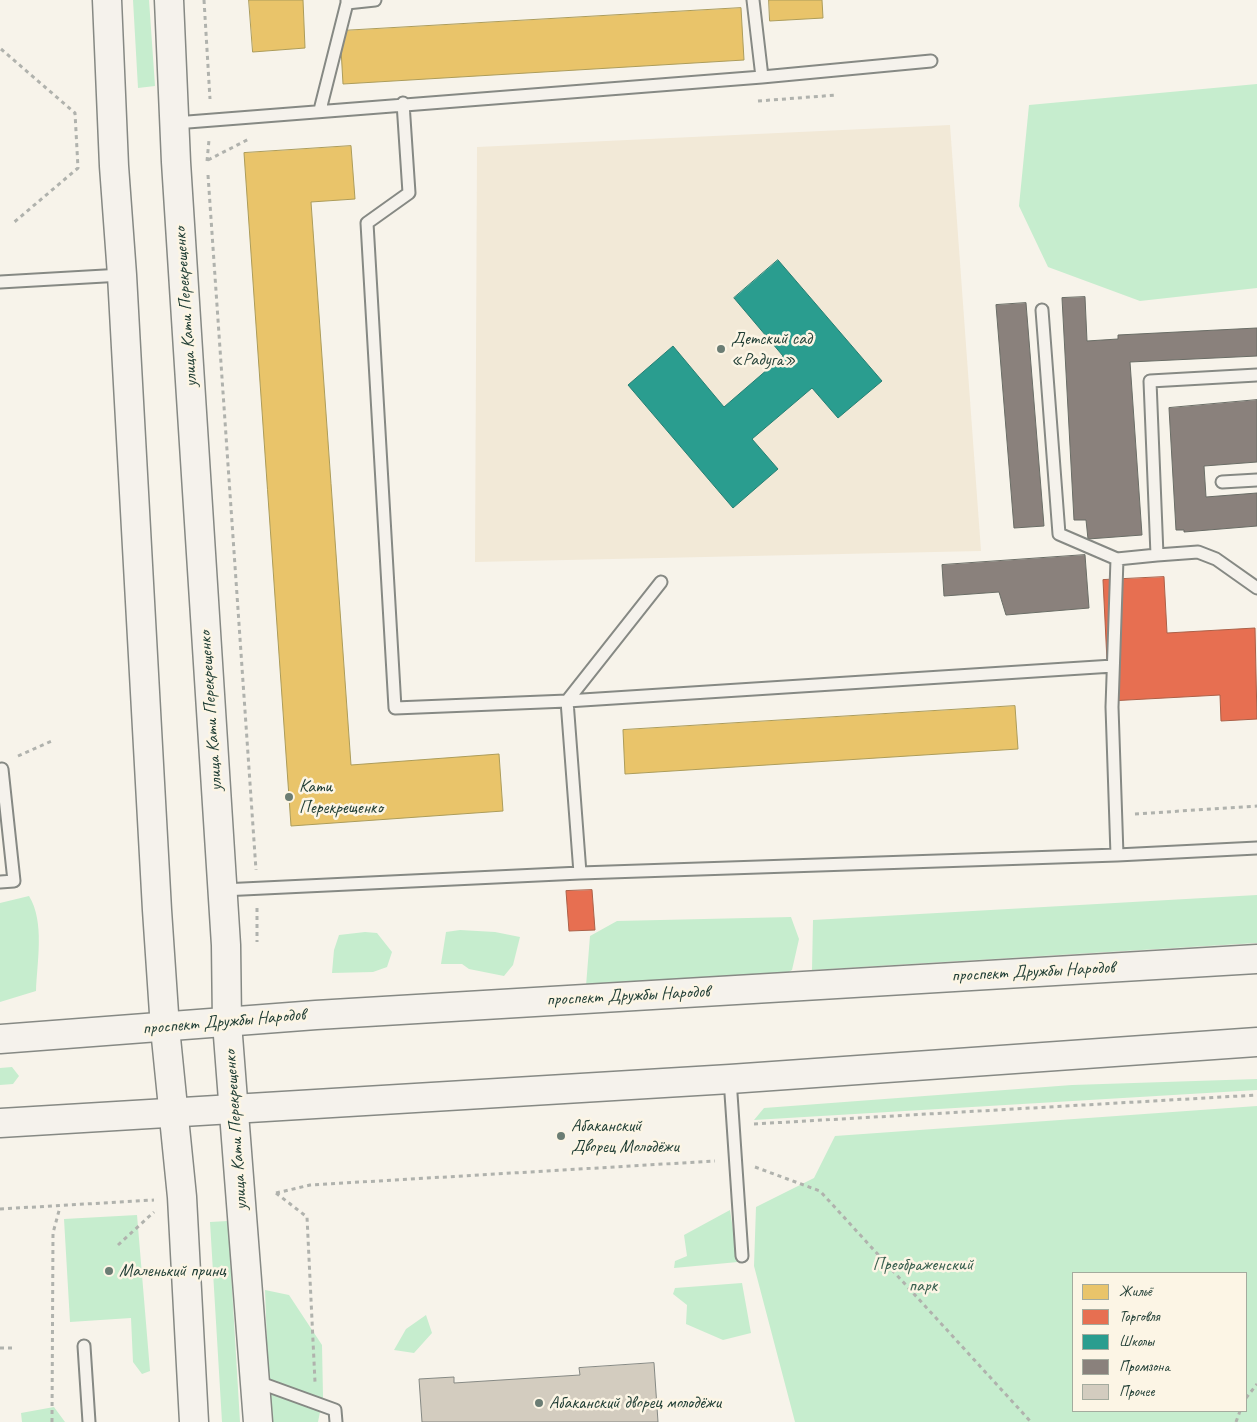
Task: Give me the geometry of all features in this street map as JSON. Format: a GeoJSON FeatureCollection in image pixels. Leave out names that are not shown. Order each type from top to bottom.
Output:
{"type":"FeatureCollection","features":[{"type":"Feature","properties":{"kind":"street"},"geometry":{"type":"LineString","coordinates":[[107,0],[114,166],[122,275],[165,1028],[182,1197],[194,1422]]}},
{"type":"Feature","properties":{"kind":"street","name":"улица Кати Перекрещенко"},"geometry":{"type":"LineString","coordinates":[[169,0],[222,890],[227,1023],[258,1422]]}},
{"type":"Feature","properties":{"kind":"street","name":"проспект Дружбы Народов"},"geometry":{"type":"LineString","coordinates":[[0,1039],[336,1014],[1257,959]]}},
{"type":"Feature","properties":{"kind":"street"},"geometry":{"type":"LineString","coordinates":[[0,1124],[730,1079],[1257,1042]]}},
{"type":"Feature","properties":{"kind":"lane"},"geometry":{"type":"LineString","coordinates":[[320,110],[347,1],[375,0]]}},
{"type":"Feature","properties":{"kind":"lane"},"geometry":{"type":"LineString","coordinates":[[754,0],[762,77]]}},
{"type":"Feature","properties":{"kind":"lane"},"geometry":{"type":"LineString","coordinates":[[175,123],[403,103],[762,77],[931,61]]}},
{"type":"Feature","properties":{"kind":"lane"},"geometry":{"type":"LineString","coordinates":[[403,103],[409,193],[367,223],[395,708],[567,702],[1114,666]]}},
{"type":"Feature","properties":{"kind":"lane"},"geometry":{"type":"LineString","coordinates":[[0,282],[122,275]]}},
{"type":"Feature","properties":{"kind":"lane"},"geometry":{"type":"LineString","coordinates":[[1042,310],[1059,534],[1116,559],[1198,552],[1216,559],[1257,588]]}},
{"type":"Feature","properties":{"kind":"lane"},"geometry":{"type":"LineString","coordinates":[[1156,555],[1150,381],[1257,375]]}},
{"type":"Feature","properties":{"kind":"lane"},"geometry":{"type":"LineString","coordinates":[[1222,482],[1257,480]]}},
{"type":"Feature","properties":{"kind":"lane"},"geometry":{"type":"LineString","coordinates":[[1116,559],[1112,707],[1118,855]]}},
{"type":"Feature","properties":{"kind":"lane"},"geometry":{"type":"LineString","coordinates":[[580,874],[567,702],[661,582]]}},
{"type":"Feature","properties":{"kind":"lane"},"geometry":{"type":"LineString","coordinates":[[0,882],[14,881],[5,765]]}},
{"type":"Feature","properties":{"kind":"lane"},"geometry":{"type":"LineString","coordinates":[[222,890],[1257,848]]}},
{"type":"Feature","properties":{"kind":"lane"},"geometry":{"type":"LineString","coordinates":[[730,1079],[742,1256]]}},
{"type":"Feature","properties":{"kind":"lane"},"geometry":{"type":"LineString","coordinates":[[84,1346],[89,1422]]}},
{"type":"Feature","properties":{"kind":"lane"},"geometry":{"type":"LineString","coordinates":[[255,1381],[335,1410],[336,1422]]}},
{"type":"Feature","properties":{"kind":"path"},"geometry":{"type":"LineString","coordinates":[[204,0],[212,119],[207,160],[256,889],[257,943]]}},
{"type":"Feature","properties":{"kind":"path"},"geometry":{"type":"LineString","coordinates":[[1,48],[75,113],[78,168],[12,224]]}},
{"type":"Feature","properties":{"kind":"path"},"geometry":{"type":"LineString","coordinates":[[5,765],[54,740]]}},
{"type":"Feature","properties":{"kind":"path"},"geometry":{"type":"LineString","coordinates":[[1116,815],[1257,806]]}},
{"type":"Feature","properties":{"kind":"path"},"geometry":{"type":"LineString","coordinates":[[734,1125],[1257,1095]]}},
{"type":"Feature","properties":{"kind":"path"},"geometry":{"type":"LineString","coordinates":[[316,1402],[307,1217],[276,1193],[310,1185],[735,1160],[820,1191],[1031,1422],[1036,1422]]}},
{"type":"Feature","properties":{"kind":"path"},"geometry":{"type":"LineString","coordinates":[[0,1209],[60,1207],[159,1199]]}},
{"type":"Feature","properties":{"kind":"path"},"geometry":{"type":"LineString","coordinates":[[118,1245],[162,1205]]}},
{"type":"Feature","properties":{"kind":"path"},"geometry":{"type":"LineString","coordinates":[[52,1422],[53,1233],[60,1207]]}},
{"type":"Feature","properties":{"kind":"path"},"geometry":{"type":"LineString","coordinates":[[0,1348],[12,1348]]}},
{"type":"Feature","properties":{"kind":"path"},"geometry":{"type":"LineString","coordinates":[[1247,1397],[1257,1384]]}},
{"type":"Feature","properties":{"kind":"shaded area","name":"Детский сад «Радуга»"},"geometry":{"type":"Polygon","coordinates":[[[950,125],[981,551],[475,562],[477,147],[950,125]]]}},
{"type":"Feature","properties":{"kind":"green space"},"geometry":{"type":"Polygon","coordinates":[[[133,0],[149,0],[155,86],[138,88],[133,0]]]}},
{"type":"Feature","properties":{"kind":"green space"},"geometry":{"type":"Polygon","coordinates":[[[1257,84],[1257,288],[1140,301],[1048,267],[1019,206],[1029,105],[1257,84]]]}},
{"type":"Feature","properties":{"kind":"green space"},"geometry":{"type":"Polygon","coordinates":[[[1257,895],[1257,943],[812,970],[813,920],[1257,895]]]}},
{"type":"Feature","properties":{"kind":"green space"},"geometry":{"type":"Polygon","coordinates":[[[29,896],[34,906],[39,930],[36,991],[0,1002],[0,903],[29,896]]]}},
{"type":"Feature","properties":{"kind":"green space"},"geometry":{"type":"Polygon","coordinates":[[[791,917],[799,939],[792,970],[779,978],[586,986],[590,936],[617,921],[791,917]]]}},
{"type":"Feature","properties":{"kind":"green space"},"geometry":{"type":"Polygon","coordinates":[[[460,930],[495,932],[520,937],[513,965],[504,976],[469,969],[462,964],[441,964],[446,932],[460,930]]]}},
{"type":"Feature","properties":{"kind":"green space"},"geometry":{"type":"Polygon","coordinates":[[[365,932],[377,933],[392,952],[387,967],[373,972],[332,973],[334,950],[339,935],[365,932]]]}},
{"type":"Feature","properties":{"kind":"green space"},"geometry":{"type":"Polygon","coordinates":[[[12,1067],[19,1076],[13,1084],[0,1085],[0,1068],[12,1067]]]}},
{"type":"Feature","properties":{"kind":"green space"},"geometry":{"type":"Polygon","coordinates":[[[1257,1079],[1257,1090],[754,1120],[764,1108],[1072,1085],[1257,1079]]]}},
{"type":"Feature","properties":{"kind":"green space","name":"Преображенский парк"},"geometry":{"type":"Polygon","coordinates":[[[1257,1106],[1257,1422],[795,1422],[754,1266],[756,1207],[814,1178],[835,1136],[1257,1106]]]}},
{"type":"Feature","properties":{"kind":"green space"},"geometry":{"type":"Polygon","coordinates":[[[730,1210],[738,1262],[674,1268],[675,1261],[687,1256],[684,1235],[730,1210]]]}},
{"type":"Feature","properties":{"kind":"green space"},"geometry":{"type":"Polygon","coordinates":[[[137,1215],[150,1371],[142,1374],[133,1362],[131,1318],[70,1322],[64,1219],[137,1215]]]}},
{"type":"Feature","properties":{"kind":"green space"},"geometry":{"type":"Polygon","coordinates":[[[228,1221],[240,1422],[222,1422],[210,1222],[228,1221]]]}},
{"type":"Feature","properties":{"kind":"green space"},"geometry":{"type":"Polygon","coordinates":[[[742,1283],[751,1333],[723,1340],[686,1324],[687,1305],[673,1294],[675,1288],[742,1283]]]}},
{"type":"Feature","properties":{"kind":"green space"},"geometry":{"type":"Polygon","coordinates":[[[265,1290],[289,1295],[322,1345],[323,1397],[318,1422],[270,1422],[265,1290]]]}},
{"type":"Feature","properties":{"kind":"green space"},"geometry":{"type":"Polygon","coordinates":[[[426,1315],[432,1333],[414,1353],[394,1350],[406,1329],[426,1315]]]}},
{"type":"Feature","properties":{"kind":"green space"},"geometry":{"type":"Polygon","coordinates":[[[54,1407],[65,1422],[22,1422],[21,1413],[54,1407]]]}},
{"type":"Feature","properties":{"kind":"building: Жильё"},"geometry":{"type":"Polygon","coordinates":[[[249,0],[303,0],[305,48],[253,52],[249,0]]]}},
{"type":"Feature","properties":{"kind":"building: Жильё"},"geometry":{"type":"Polygon","coordinates":[[[769,0],[822,0],[823,18],[770,21],[769,0]]]}},
{"type":"Feature","properties":{"kind":"building: Жильё"},"geometry":{"type":"Polygon","coordinates":[[[741,8],[744,60],[343,84],[340,31],[741,8]]]}},
{"type":"Feature","properties":{"kind":"building: Жильё"},"geometry":{"type":"Polygon","coordinates":[[[351,146],[355,199],[311,202],[351,765],[499,754],[503,811],[291,826],[244,153],[351,146]]]}},
{"type":"Feature","properties":{"kind":"building: Жильё"},"geometry":{"type":"Polygon","coordinates":[[[1015,706],[1018,749],[625,774],[623,730],[1015,706]]]}},
{"type":"Feature","properties":{"kind":"building: Торговля"},"geometry":{"type":"Polygon","coordinates":[[[1164,577],[1167,633],[1255,628],[1257,719],[1221,721],[1220,695],[1109,701],[1103,580],[1164,577]]]}},
{"type":"Feature","properties":{"kind":"building: Торговля"},"geometry":{"type":"Polygon","coordinates":[[[592,890],[595,930],[569,931],[566,891],[592,890]]]}},
{"type":"Feature","properties":{"kind":"building: Школы"},"geometry":{"type":"Polygon","coordinates":[[[778,260],[882,381],[838,418],[812,388],[752,439],[778,469],[733,508],[628,385],[673,346],[724,407],[783,356],[734,298],[778,260]]]}},
{"type":"Feature","properties":{"kind":"building: Промзона"},"geometry":{"type":"Polygon","coordinates":[[[1085,297],[1087,341],[1118,339],[1118,335],[1257,328],[1257,356],[1130,362],[1142,535],[1088,539],[1086,520],[1074,520],[1062,298],[1085,297]]]}},
{"type":"Feature","properties":{"kind":"building: Промзона"},"geometry":{"type":"Polygon","coordinates":[[[1026,303],[1044,526],[1014,528],[996,305],[1026,303]]]}},
{"type":"Feature","properties":{"kind":"building: Промзона"},"geometry":{"type":"Polygon","coordinates":[[[1257,400],[1257,462],[1204,466],[1206,497],[1257,493],[1257,526],[1184,532],[1184,530],[1176,530],[1169,408],[1257,400]]]}},
{"type":"Feature","properties":{"kind":"building: Промзона"},"geometry":{"type":"Polygon","coordinates":[[[1085,555],[1089,608],[1006,615],[999,592],[944,596],[942,565],[1085,555]]]}},
{"type":"Feature","properties":{"kind":"building: Прочее","name":"Абаканский дворец молодёжи"},"geometry":{"type":"Polygon","coordinates":[[[654,1363],[658,1422],[422,1422],[419,1379],[454,1377],[454,1383],[580,1375],[579,1368],[654,1363]]]}},
{"type":"Feature","properties":{"kind":"place","name":"Детский сад «Радуга»"},"geometry":{"type":"Point","coordinates":[721,349]}},
{"type":"Feature","properties":{"kind":"place","name":"Кати Перекрещенко"},"geometry":{"type":"Point","coordinates":[289,797]}},
{"type":"Feature","properties":{"kind":"place","name":"Абаканский Дворец Молодёжи"},"geometry":{"type":"Point","coordinates":[561,1136]}},
{"type":"Feature","properties":{"kind":"place","name":"Маленький принц"},"geometry":{"type":"Point","coordinates":[109,1271]}},
{"type":"Feature","properties":{"kind":"place","name":"Абаканский дворец молодёжи"},"geometry":{"type":"Point","coordinates":[539,1403]}}]}
